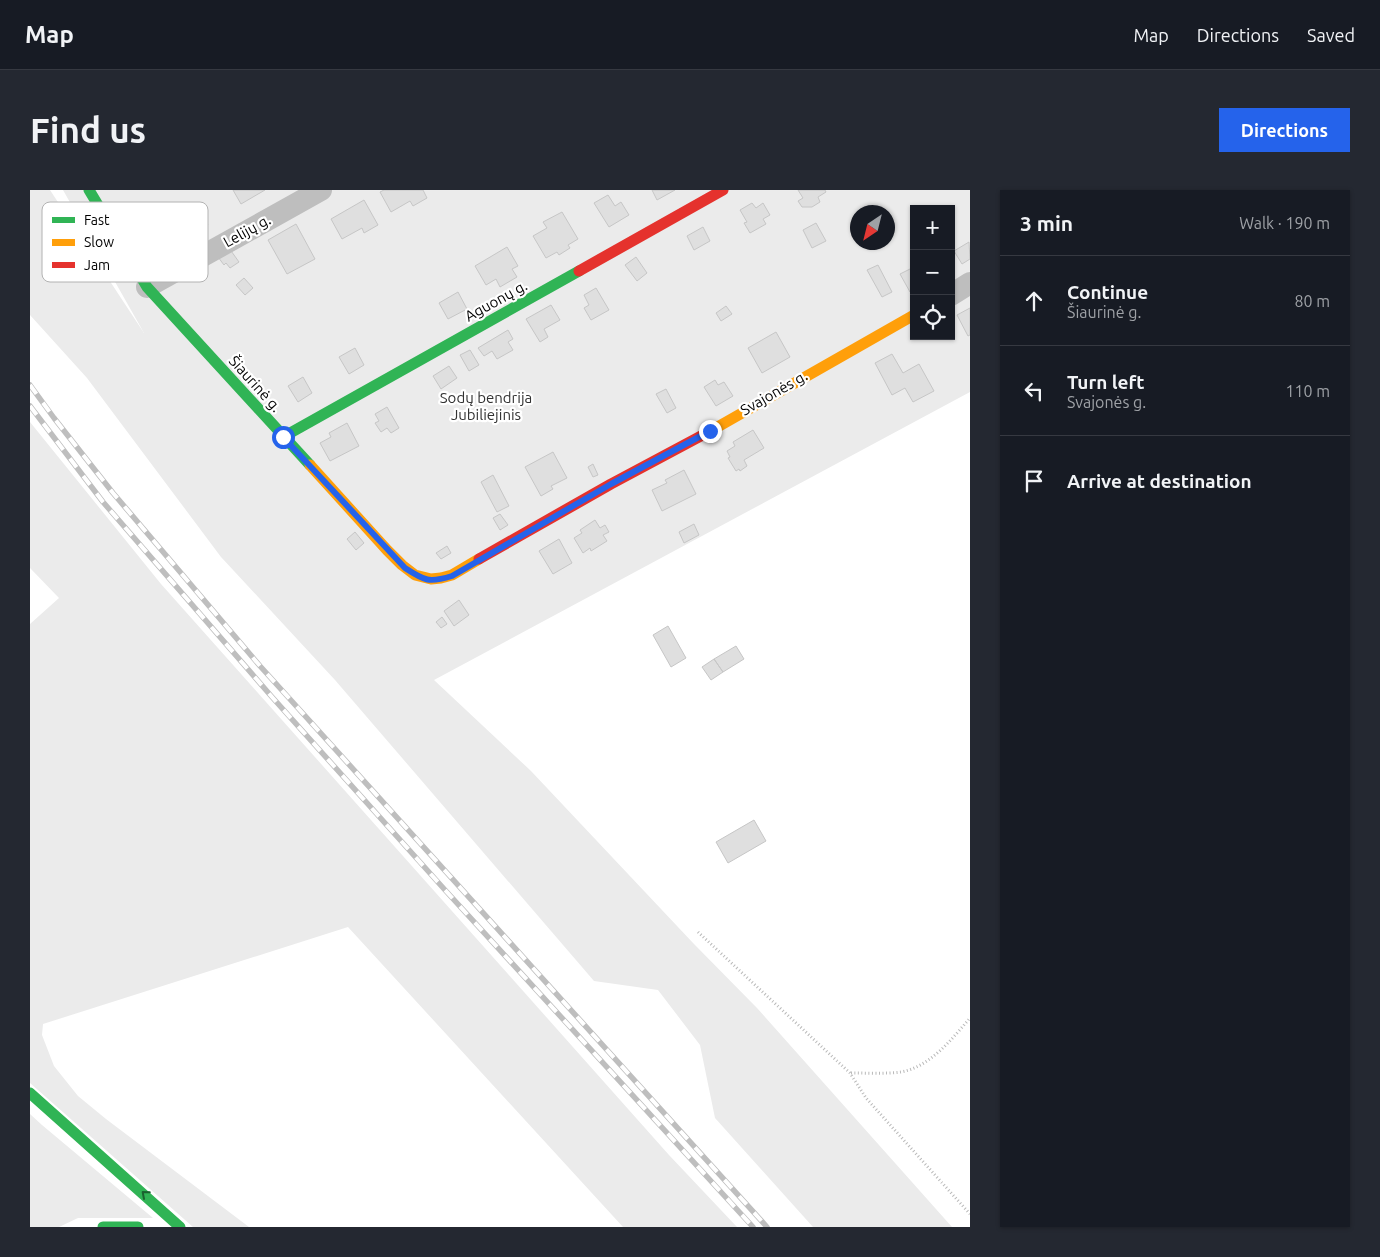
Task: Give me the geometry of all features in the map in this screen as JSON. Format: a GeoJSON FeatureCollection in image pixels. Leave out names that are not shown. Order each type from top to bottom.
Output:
{"type":"FeatureCollection","features":[{"type":"Feature","properties":{"kind":"main road","name":"Šiaurinė g."},"geometry":{"type":"LineString","coordinates":[[89,190],[96,202]]}},
{"type":"Feature","properties":{"kind":"main road","name":"Aguonų g."},"geometry":{"type":"LineString","coordinates":[[283,437],[723,190]]}},
{"type":"Feature","properties":{"kind":"main road","name":"Šiaurinė g."},"geometry":{"type":"LineString","coordinates":[[144,282],[283,437],[405,568],[424,580],[439,580],[452,576]]}},
{"type":"Feature","properties":{"kind":"main road","name":"Svajonės g."},"geometry":{"type":"LineString","coordinates":[[452,576],[611,484],[710,431],[910,317]]}},
{"type":"Feature","properties":{"kind":"main road"},"geometry":{"type":"LineString","coordinates":[[30,1093],[180,1227]]}},
{"type":"Feature","properties":{"kind":"main road"},"geometry":{"type":"LineString","coordinates":[[103,1227],[138,1227]]}},
{"type":"Feature","properties":{"kind":"street","name":"Lelijų g."},"geometry":{"type":"LineString","coordinates":[[208,253],[321,190]]}},
{"type":"Feature","properties":{"kind":"street","name":"Lelijų g."},"geometry":{"type":"LineString","coordinates":[[147,287],[156,282]]}},
{"type":"Feature","properties":{"kind":"street"},"geometry":{"type":"LineString","coordinates":[[955,292],[970,283]]}},
{"type":"Feature","properties":{"kind":"path"},"geometry":{"type":"LineString","coordinates":[[698,932],[850,1073],[866,1098],[970,1214]]}},
{"type":"Feature","properties":{"kind":"path"},"geometry":{"type":"LineString","coordinates":[[850,1073],[901,1072],[924,1064],[970,1018]]}},
{"type":"Feature","properties":{"kind":"green space","name":"Sodų bendrija Jubiliejinis"},"geometry":{"type":"Polygon","coordinates":[[[30,190],[50,190],[58,202],[42,202],[42,282],[110,282],[144,333],[115,282],[208,282],[208,202],[70,202],[63,190],[970,190],[970,392],[434,680],[531,771],[757,1008],[952,1227],[813,1227],[715,1118],[700,1045],[658,990],[594,981],[335,680],[221,557],[87,378],[30,315],[30,190]]]}},
{"type":"Feature","properties":{"kind":"green space"},"geometry":{"type":"Polygon","coordinates":[[[30,422],[161,584],[669,1155],[737,1227],[623,1227],[348,927],[43,1024],[42,1035],[54,1066],[78,1096],[249,1227],[193,1227],[30,1083],[30,624],[59,598],[30,568],[30,422]]]}},
{"type":"Feature","properties":{"kind":"green space"},"geometry":{"type":"Polygon","coordinates":[[[30,1114],[153,1218],[78,1218],[59,1227],[30,1227],[30,1114]]]}},
{"type":"Feature","properties":{"kind":"building"},"geometry":{"type":"Polygon","coordinates":[[[233,190],[265,190],[241,204],[233,190]]]}},
{"type":"Feature","properties":{"kind":"building"},"geometry":{"type":"Polygon","coordinates":[[[384,190],[423,190],[427,198],[413,206],[410,201],[391,212],[380,192],[384,190]]]}},
{"type":"Feature","properties":{"kind":"building"},"geometry":{"type":"Polygon","coordinates":[[[652,190],[675,190],[657,200],[652,190]]]}},
{"type":"Feature","properties":{"kind":"building"},"geometry":{"type":"Polygon","coordinates":[[[798,190],[825,190],[826,192],[818,197],[820,202],[812,207],[802,207],[798,201],[803,198],[798,190]]]}},
{"type":"Feature","properties":{"kind":"building"},"geometry":{"type":"Polygon","coordinates":[[[608,195],[615,206],[621,202],[629,215],[609,227],[594,203],[608,195]]]}},
{"type":"Feature","properties":{"kind":"building"},"geometry":{"type":"Polygon","coordinates":[[[364,200],[378,225],[364,233],[362,228],[342,239],[331,219],[364,200]]]}},
{"type":"Feature","properties":{"kind":"building"},"geometry":{"type":"Polygon","coordinates":[[[752,203],[756,208],[763,203],[770,215],[763,219],[766,224],[750,233],[744,223],[747,222],[740,210],[752,203]]]}},
{"type":"Feature","properties":{"kind":"building"},"geometry":{"type":"Polygon","coordinates":[[[562,212],[578,239],[568,245],[570,248],[559,255],[557,252],[546,258],[533,236],[547,228],[543,222],[562,212]]]}},
{"type":"Feature","properties":{"kind":"building"},"geometry":{"type":"Polygon","coordinates":[[[816,223],[826,241],[812,248],[803,230],[816,223]]]}},
{"type":"Feature","properties":{"kind":"building"},"geometry":{"type":"Polygon","coordinates":[[[296,224],[315,259],[287,274],[268,240],[296,224]]]}},
{"type":"Feature","properties":{"kind":"building"},"geometry":{"type":"Polygon","coordinates":[[[703,227],[710,241],[694,250],[687,236],[703,227]]]}},
{"type":"Feature","properties":{"kind":"building"},"geometry":{"type":"Polygon","coordinates":[[[969,242],[970,259],[962,264],[955,250],[969,242]]]}},
{"type":"Feature","properties":{"kind":"building"},"geometry":{"type":"Polygon","coordinates":[[[507,247],[518,266],[512,269],[517,277],[500,287],[496,279],[486,285],[475,266],[507,247]]]}},
{"type":"Feature","properties":{"kind":"building"},"geometry":{"type":"Polygon","coordinates":[[[229,248],[239,262],[230,268],[226,263],[224,265],[218,257],[229,248]]]}},
{"type":"Feature","properties":{"kind":"building"},"geometry":{"type":"Polygon","coordinates":[[[636,257],[647,273],[637,281],[625,265],[636,257]]]}},
{"type":"Feature","properties":{"kind":"building"},"geometry":{"type":"Polygon","coordinates":[[[878,265],[892,292],[882,297],[867,270],[878,265]]]}},
{"type":"Feature","properties":{"kind":"building"},"geometry":{"type":"Polygon","coordinates":[[[910,269],[910,292],[900,274],[910,269]]]}},
{"type":"Feature","properties":{"kind":"building"},"geometry":{"type":"Polygon","coordinates":[[[244,278],[253,288],[245,295],[236,285],[244,278]]]}},
{"type":"Feature","properties":{"kind":"building"},"geometry":{"type":"Polygon","coordinates":[[[596,288],[609,310],[591,320],[584,308],[589,305],[584,295],[596,288]]]}},
{"type":"Feature","properties":{"kind":"building"},"geometry":{"type":"Polygon","coordinates":[[[458,292],[467,309],[448,319],[439,303],[458,292]]]}},
{"type":"Feature","properties":{"kind":"building"},"geometry":{"type":"Polygon","coordinates":[[[551,305],[560,320],[544,329],[548,337],[540,342],[526,319],[551,305]]]}},
{"type":"Feature","properties":{"kind":"building"},"geometry":{"type":"Polygon","coordinates":[[[726,306],[732,314],[721,321],[716,313],[726,306]]]}},
{"type":"Feature","properties":{"kind":"building"},"geometry":{"type":"Polygon","coordinates":[[[970,308],[970,335],[968,336],[957,315],[970,308]]]}},
{"type":"Feature","properties":{"kind":"building"},"geometry":{"type":"Polygon","coordinates":[[[508,330],[513,339],[508,342],[513,350],[497,359],[492,351],[484,356],[478,348],[508,330]]]}},
{"type":"Feature","properties":{"kind":"building"},"geometry":{"type":"Polygon","coordinates":[[[776,332],[790,357],[762,373],[748,348],[776,332]]]}},
{"type":"Feature","properties":{"kind":"building"},"geometry":{"type":"Polygon","coordinates":[[[355,348],[364,365],[349,374],[339,357],[355,348]]]}},
{"type":"Feature","properties":{"kind":"building"},"geometry":{"type":"Polygon","coordinates":[[[470,350],[479,365],[469,371],[460,355],[470,350]]]}},
{"type":"Feature","properties":{"kind":"building"},"geometry":{"type":"Polygon","coordinates":[[[892,354],[903,373],[919,364],[934,391],[913,402],[905,388],[892,395],[875,363],[892,354]]]}},
{"type":"Feature","properties":{"kind":"building"},"geometry":{"type":"Polygon","coordinates":[[[449,366],[457,378],[441,389],[433,376],[449,366]]]}},
{"type":"Feature","properties":{"kind":"building"},"geometry":{"type":"Polygon","coordinates":[[[303,377],[312,393],[298,402],[288,386],[303,377]]]}},
{"type":"Feature","properties":{"kind":"building"},"geometry":{"type":"Polygon","coordinates":[[[715,380],[718,385],[724,382],[733,396],[716,406],[704,387],[715,380]]]}},
{"type":"Feature","properties":{"kind":"building"},"geometry":{"type":"Polygon","coordinates":[[[666,389],[676,408],[667,413],[656,394],[666,389]]]}},
{"type":"Feature","properties":{"kind":"building"},"geometry":{"type":"Polygon","coordinates":[[[387,407],[399,428],[391,433],[387,428],[381,432],[375,423],[379,421],[375,414],[387,407]]]}},
{"type":"Feature","properties":{"kind":"building"},"geometry":{"type":"Polygon","coordinates":[[[347,423],[359,446],[330,461],[320,443],[331,437],[329,433],[347,423]]]}},
{"type":"Feature","properties":{"kind":"building"},"geometry":{"type":"Polygon","coordinates":[[[753,430],[764,448],[744,460],[747,466],[740,471],[739,469],[736,471],[728,458],[730,457],[727,451],[735,446],[733,442],[753,430]]]}},
{"type":"Feature","properties":{"kind":"building"},"geometry":{"type":"Polygon","coordinates":[[[553,452],[567,478],[551,486],[553,489],[541,496],[525,467],[553,452]]]}},
{"type":"Feature","properties":{"kind":"building"},"geometry":{"type":"Polygon","coordinates":[[[593,464],[598,475],[593,477],[588,467],[593,464]]]}},
{"type":"Feature","properties":{"kind":"building"},"geometry":{"type":"Polygon","coordinates":[[[684,470],[696,494],[662,511],[652,490],[667,483],[665,480],[684,470]]]}},
{"type":"Feature","properties":{"kind":"building"},"geometry":{"type":"Polygon","coordinates":[[[493,475],[509,506],[497,512],[481,482],[493,475]]]}},
{"type":"Feature","properties":{"kind":"building"},"geometry":{"type":"Polygon","coordinates":[[[500,514],[508,525],[500,530],[493,518],[500,514]]]}},
{"type":"Feature","properties":{"kind":"building"},"geometry":{"type":"Polygon","coordinates":[[[595,520],[600,528],[605,525],[609,532],[603,535],[607,541],[591,551],[590,548],[583,553],[574,538],[582,533],[580,530],[595,520]]]}},
{"type":"Feature","properties":{"kind":"building"},"geometry":{"type":"Polygon","coordinates":[[[694,524],[699,535],[684,543],[679,532],[694,524]]]}},
{"type":"Feature","properties":{"kind":"building"},"geometry":{"type":"Polygon","coordinates":[[[355,532],[364,543],[356,550],[347,539],[355,532]]]}},
{"type":"Feature","properties":{"kind":"building"},"geometry":{"type":"Polygon","coordinates":[[[559,539],[572,563],[553,574],[539,551],[559,539]]]}},
{"type":"Feature","properties":{"kind":"building"},"geometry":{"type":"Polygon","coordinates":[[[447,546],[451,553],[441,559],[436,553],[447,546]]]}},
{"type":"Feature","properties":{"kind":"building"},"geometry":{"type":"Polygon","coordinates":[[[459,600],[469,615],[454,626],[444,611],[459,600]]]}},
{"type":"Feature","properties":{"kind":"building"},"geometry":{"type":"Polygon","coordinates":[[[442,617],[447,624],[441,628],[436,622],[442,617]]]}},
{"type":"Feature","properties":{"kind":"building"},"geometry":{"type":"Polygon","coordinates":[[[668,626],[686,658],[671,667],[653,635],[668,626]]]}},
{"type":"Feature","properties":{"kind":"building"},"geometry":{"type":"Polygon","coordinates":[[[736,646],[744,659],[723,672],[714,659],[736,646]]]}},
{"type":"Feature","properties":{"kind":"building"},"geometry":{"type":"Polygon","coordinates":[[[714,659],[723,672],[711,680],[702,667],[714,659]]]}},
{"type":"Feature","properties":{"kind":"building"},"geometry":{"type":"Polygon","coordinates":[[[754,820],[766,841],[728,863],[716,842],[754,820]]]}},
{"type":"Feature","properties":{"kind":"railway"},"geometry":{"type":"LineString","coordinates":[[30,385],[113,493],[260,666],[767,1227]]}},
{"type":"Feature","properties":{"kind":"railway"},"geometry":{"type":"LineString","coordinates":[[30,406],[103,502],[272,697],[445,890],[753,1227]]}},
{"type":"Feature","properties":{"kind":"traffic: fast"},"geometry":{"type":"LineString","coordinates":[[89,190],[96,202]]}},
{"type":"Feature","properties":{"kind":"traffic: fast"},"geometry":{"type":"LineString","coordinates":[[283,437],[579,271]]}},
{"type":"Feature","properties":{"kind":"traffic: fast"},"geometry":{"type":"LineString","coordinates":[[144,282],[310,465]]}},
{"type":"Feature","properties":{"kind":"traffic: fast"},"geometry":{"type":"LineString","coordinates":[[30,1093],[180,1227]]}},
{"type":"Feature","properties":{"kind":"traffic: fast"},"geometry":{"type":"LineString","coordinates":[[103,1227],[138,1227]]}},
{"type":"Feature","properties":{"kind":"traffic: slow"},"geometry":{"type":"LineString","coordinates":[[714,429],[910,317]]}},
{"type":"Feature","properties":{"kind":"traffic: slow"},"geometry":{"type":"LineString","coordinates":[[310,465],[387,550],[415,575],[431,579],[441,578],[452,575],[479,559]]}},
{"type":"Feature","properties":{"kind":"traffic: jam"},"geometry":{"type":"LineString","coordinates":[[579,271],[723,190]]}},
{"type":"Feature","properties":{"kind":"traffic: jam"},"geometry":{"type":"LineString","coordinates":[[479,559],[611,484],[714,429]]}},
{"type":"Feature","properties":{"kind":"route"},"geometry":{"type":"LineString","coordinates":[[283,437],[405,568],[424,580],[439,580],[452,576],[611,484],[710,431]]}}]}
